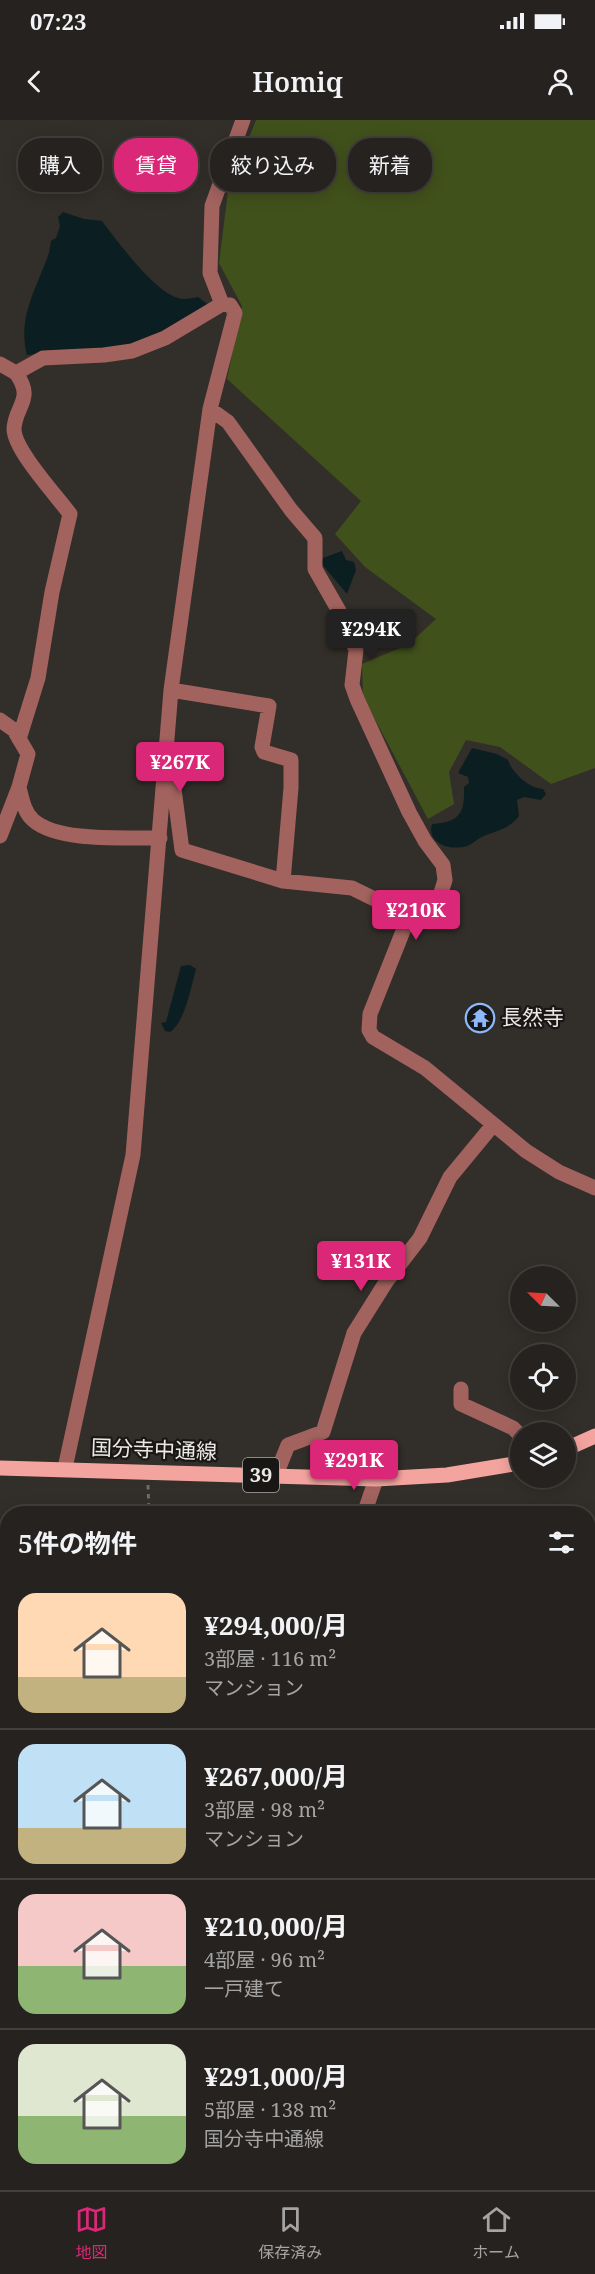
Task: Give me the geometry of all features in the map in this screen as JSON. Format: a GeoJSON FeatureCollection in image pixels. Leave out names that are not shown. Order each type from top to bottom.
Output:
{"type":"FeatureCollection","features":[{"type":"Feature","properties":{"kind":"main road"},"geometry":{"type":"LineString","coordinates":[[576,1445],[595,1436]]}},
{"type":"Feature","properties":{"kind":"main road","name":"国分寺中通線"},"geometry":{"type":"LineString","coordinates":[[0,1468],[65,1468],[376,1479],[447,1475],[510,1465]]}},
{"type":"Feature","properties":{"kind":"street"},"geometry":{"type":"LineString","coordinates":[[222,304],[210,273],[212,206],[243,120]]}},
{"type":"Feature","properties":{"kind":"street"},"geometry":{"type":"LineString","coordinates":[[16,373],[44,358],[132,351],[165,338],[222,304],[230,305],[235,313],[210,409],[171,690],[133,1155],[65,1468]]}},
{"type":"Feature","properties":{"kind":"street"},"geometry":{"type":"LineString","coordinates":[[0,364],[16,373],[24,384],[25,399],[14,429],[18,445],[70,514],[52,592],[38,678],[19,739]]}},
{"type":"Feature","properties":{"kind":"street"},"geometry":{"type":"LineString","coordinates":[[210,409],[228,422],[291,510],[315,538],[315,569],[339,611],[356,650],[352,685],[357,699],[409,812],[425,841],[443,865],[446,880],[439,899],[409,916],[370,1014],[369,1030],[374,1037],[425,1068],[493,1125],[559,1172],[595,1188]]}},
{"type":"Feature","properties":{"kind":"street"},"geometry":{"type":"LineString","coordinates":[[171,690],[268,706],[262,747],[264,752],[291,760],[291,788],[283,881]]}},
{"type":"Feature","properties":{"kind":"street"},"geometry":{"type":"LineString","coordinates":[[0,720],[14,730],[28,754],[20,787],[0,836]]}},
{"type":"Feature","properties":{"kind":"street"},"geometry":{"type":"LineString","coordinates":[[165,771],[174,789],[182,850],[283,881],[352,888],[409,916]]}},
{"type":"Feature","properties":{"kind":"street"},"geometry":{"type":"LineString","coordinates":[[20,787],[24,808],[34,821],[56,831],[79,836],[160,838]]}},
{"type":"Feature","properties":{"kind":"street"},"geometry":{"type":"LineString","coordinates":[[276,1475],[288,1445],[323,1432],[354,1334],[386,1282],[420,1238],[450,1177],[493,1125]]}},
{"type":"Feature","properties":{"kind":"street"},"geometry":{"type":"LineString","coordinates":[[461,1389],[461,1404],[510,1427]]}},
{"type":"Feature","properties":{"kind":"street"},"geometry":{"type":"LineString","coordinates":[[366,1506],[376,1479]]}},
{"type":"Feature","properties":{"kind":"path"},"geometry":{"type":"LineString","coordinates":[[148,1471],[149,1506]]}},
{"type":"Feature","properties":{"kind":"green space"},"geometry":{"type":"Polygon","coordinates":[[[256,120],[595,120],[595,768],[551,784],[500,747],[466,740],[449,772],[454,804],[428,819],[363,697],[362,664],[409,644],[436,619],[365,567],[335,534],[361,501],[227,379],[242,306],[219,263],[228,192],[336,192],[336,138],[249,138],[256,120]]]}},
{"type":"Feature","properties":{"kind":"water"},"geometry":{"type":"Polygon","coordinates":[[[63,212],[84,219],[102,221],[136,263],[166,292],[180,299],[198,297],[210,306],[156,335],[130,345],[27,355],[26,315],[49,253],[51,241],[56,238],[60,226],[58,217],[63,212]]]}},
{"type":"Feature","properties":{"kind":"water"},"geometry":{"type":"Polygon","coordinates":[[[342,551],[346,560],[354,562],[356,570],[347,594],[321,563],[323,558],[342,551]]]}},
{"type":"Feature","properties":{"kind":"water"},"geometry":{"type":"Polygon","coordinates":[[[472,748],[497,754],[508,760],[513,770],[522,779],[543,789],[546,794],[541,800],[524,797],[517,800],[519,816],[507,826],[467,846],[448,847],[433,837],[432,824],[454,819],[461,810],[464,787],[469,783],[468,777],[458,773],[472,748]]]}},
{"type":"Feature","properties":{"kind":"water"},"geometry":{"type":"Polygon","coordinates":[[[190,965],[196,969],[184,1012],[170,1032],[165,1031],[161,1023],[166,1022],[181,966],[190,965]]]}},
{"type":"Feature","properties":{"kind":"place","name":"長然寺"},"geometry":{"type":"Point","coordinates":[480,1018]}}]}
